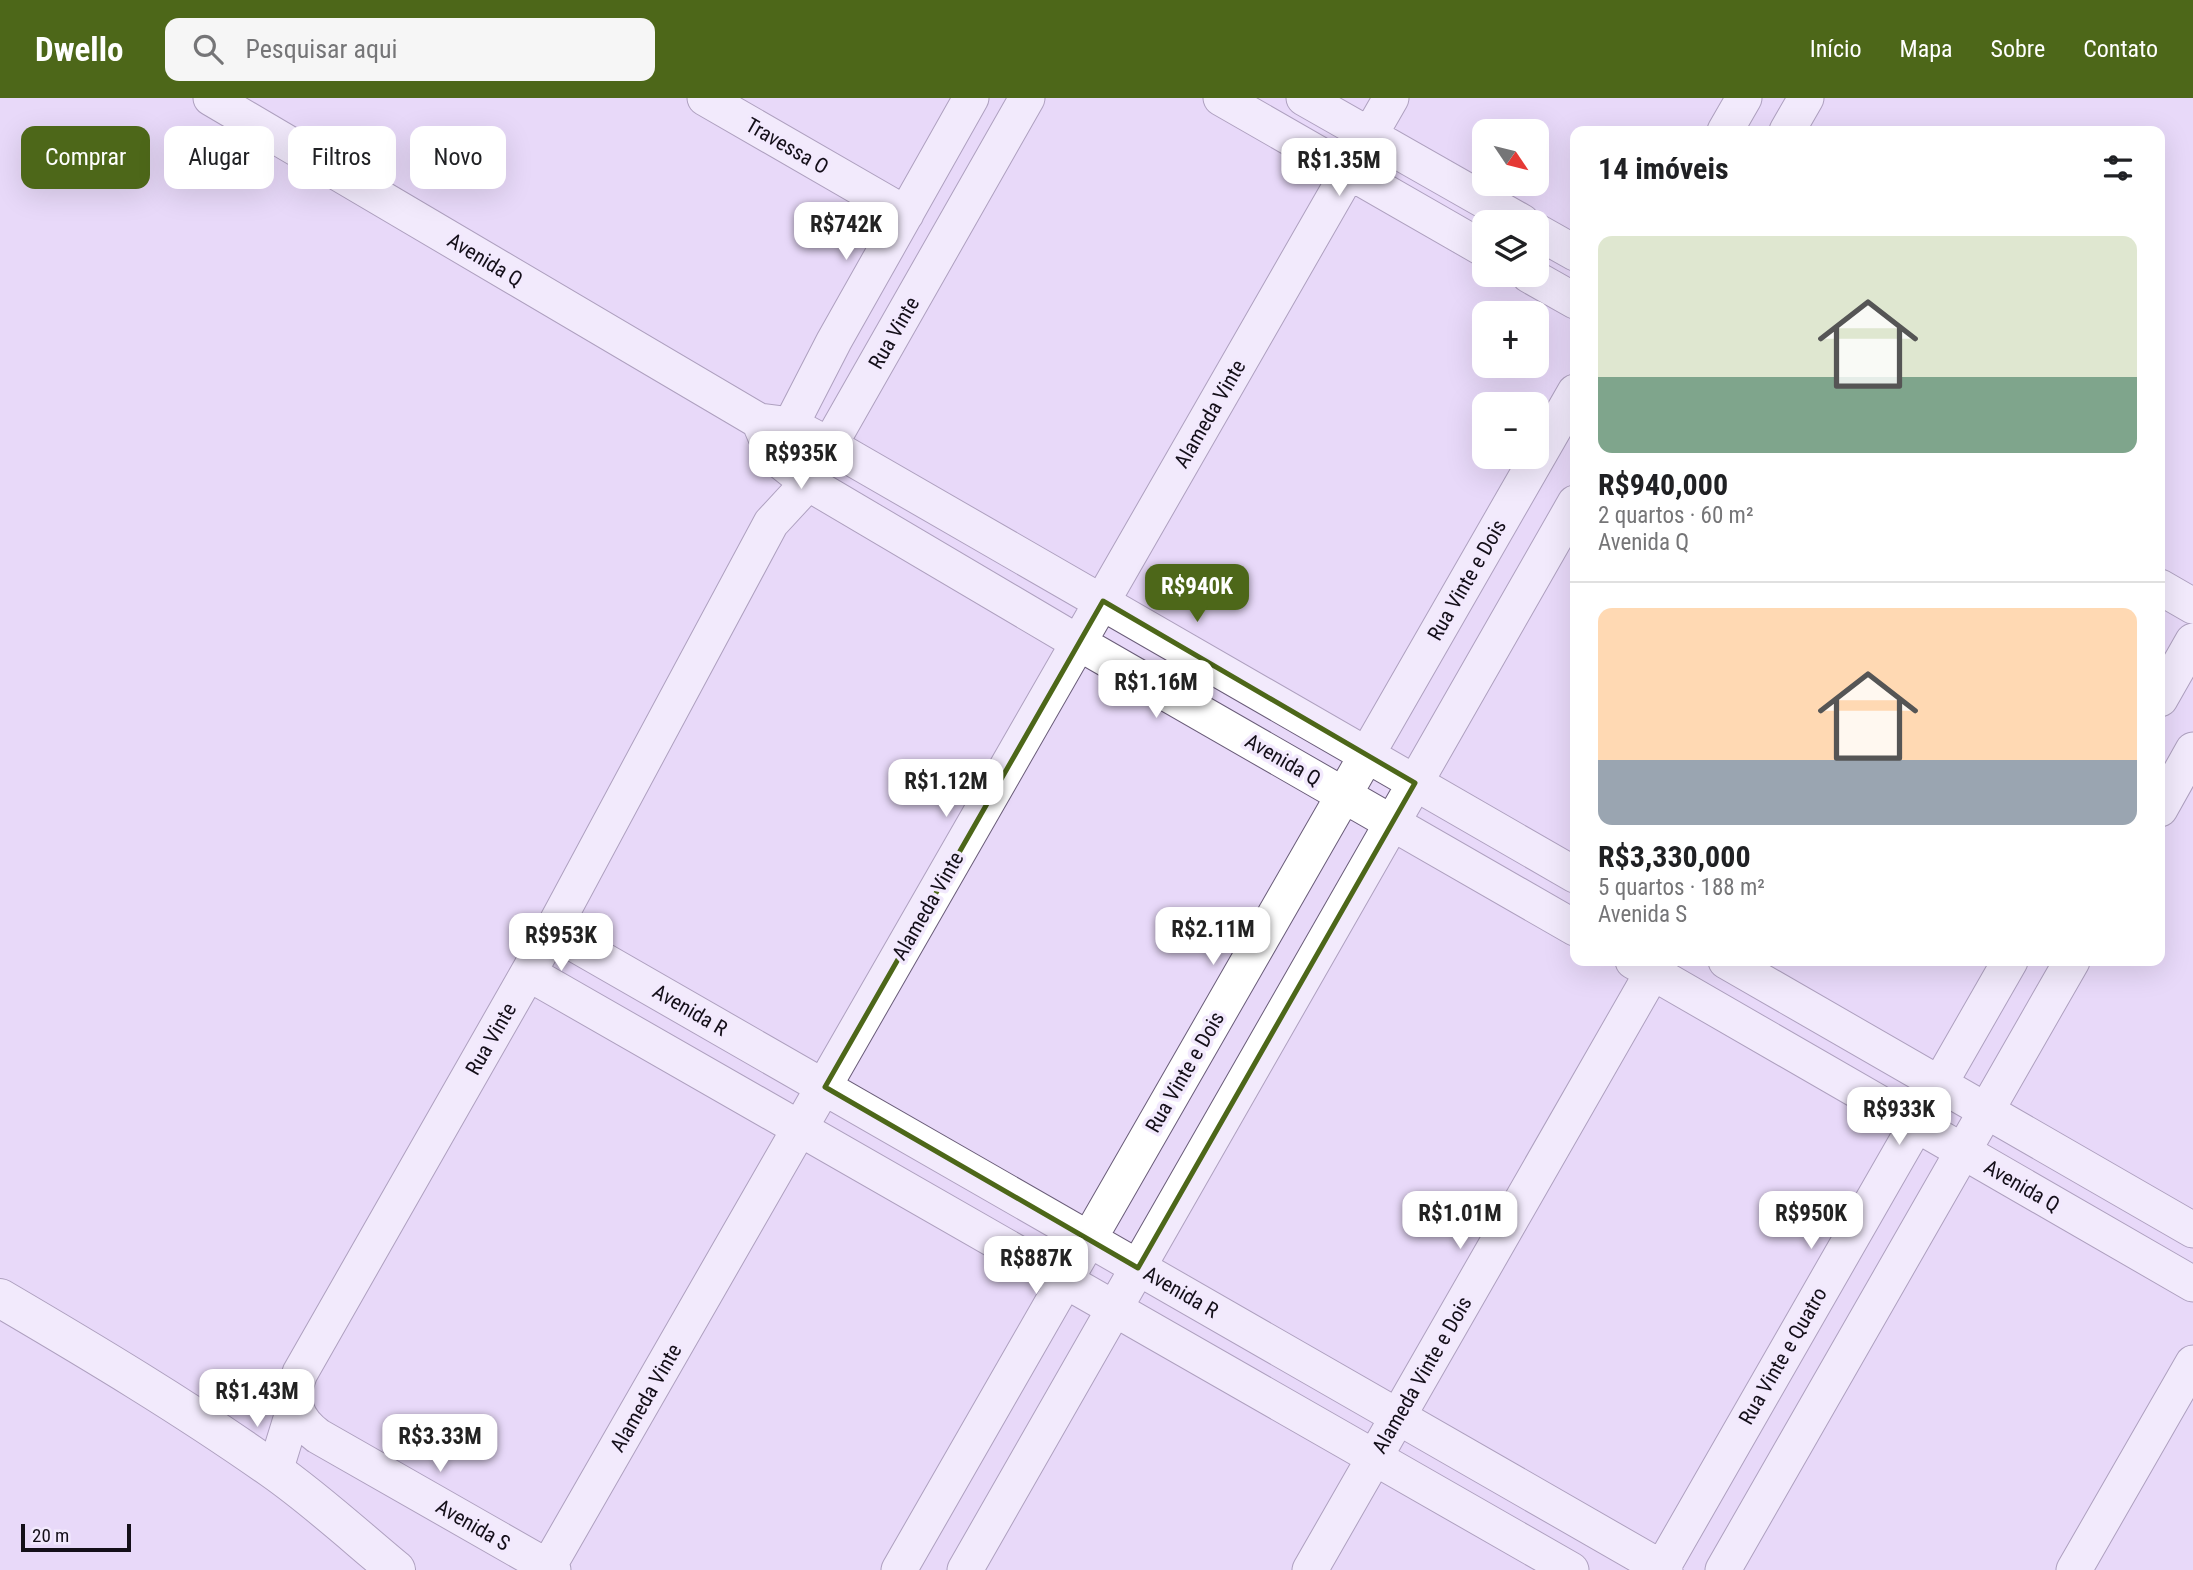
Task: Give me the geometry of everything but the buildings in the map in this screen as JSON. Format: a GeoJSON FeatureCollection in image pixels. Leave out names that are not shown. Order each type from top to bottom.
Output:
{"type":"FeatureCollection","features":[{"type":"Feature","properties":{"kind":"street","name":"Avenida Q"},"geometry":{"type":"LineString","coordinates":[[211,98],[775,423],[829,445],[1570,871]]}},
{"type":"Feature","properties":{"kind":"street","name":"Travessa O"},"geometry":{"type":"LineString","coordinates":[[705,98],[906,214]]}},
{"type":"Feature","properties":{"kind":"street","name":"Rua Vinte"},"geometry":{"type":"LineString","coordinates":[[771,523],[775,423],[834,341],[971,98]]}},
{"type":"Feature","properties":{"kind":"street","name":"Rua Vinte"},"geometry":{"type":"LineString","coordinates":[[275,1471],[295,1406],[295,1388],[300,1373],[552,931],[771,523],[808,484],[1027,98]]}},
{"type":"Feature","properties":{"kind":"street"},"geometry":{"type":"LineString","coordinates":[[1221,98],[1472,242]]}},
{"type":"Feature","properties":{"kind":"street"},"geometry":{"type":"LineString","coordinates":[[1304,98],[1501,210]]}},
{"type":"Feature","properties":{"kind":"street","name":"Alameda Vinte"},"geometry":{"type":"LineString","coordinates":[[551,1569],[1391,98]]}},
{"type":"Feature","properties":{"kind":"street"},"geometry":{"type":"LineString","coordinates":[[1727,126],[1744,98]]}},
{"type":"Feature","properties":{"kind":"street"},"geometry":{"type":"LineString","coordinates":[[1790,126],[1806,98]]}},
{"type":"Feature","properties":{"kind":"street"},"geometry":{"type":"LineString","coordinates":[[1549,238],[1570,250]]}},
{"type":"Feature","properties":{"kind":"street"},"geometry":{"type":"LineString","coordinates":[[1549,286],[1570,298]]}},
{"type":"Feature","properties":{"kind":"street","name":"Rua Vinte e Dois"},"geometry":{"type":"LineString","coordinates":[[900,1570],[1570,401]]}},
{"type":"Feature","properties":{"kind":"street","name":"Avenida Q"},"geometry":{"type":"LineString","coordinates":[[774,456],[808,484],[1570,925]]}},
{"type":"Feature","properties":{"kind":"street"},"geometry":{"type":"LineString","coordinates":[[965,1570],[1570,512]]}},
{"type":"Feature","properties":{"kind":"street"},"geometry":{"type":"LineString","coordinates":[[2165,590],[2193,606]]}},
{"type":"Feature","properties":{"kind":"street"},"geometry":{"type":"LineString","coordinates":[[2165,688],[2183,647]]}},
{"type":"Feature","properties":{"kind":"street"},"geometry":{"type":"LineString","coordinates":[[2165,800],[2193,750]]}},
{"type":"Feature","properties":{"kind":"street","name":"Avenida R"},"geometry":{"type":"LineString","coordinates":[[552,931],[1662,1569]]}},
{"type":"Feature","properties":{"kind":"street","name":"Alameda Vinte e Dois"},"geometry":{"type":"LineString","coordinates":[[1310,1570],[1647,966]]}},
{"type":"Feature","properties":{"kind":"street","name":"Avenida Q"},"geometry":{"type":"LineString","coordinates":[[1651,966],[1963,1152],[2193,1284]]}},
{"type":"Feature","properties":{"kind":"street"},"geometry":{"type":"LineString","coordinates":[[1735,966],[2193,1230]]}},
{"type":"Feature","properties":{"kind":"street","name":"Rua Vinte e Quatro"},"geometry":{"type":"LineString","coordinates":[[1662,1569],[2007,966]]}},
{"type":"Feature","properties":{"kind":"street"},"geometry":{"type":"LineString","coordinates":[[1723,1570],[2069,966]]}},
{"type":"Feature","properties":{"kind":"street"},"geometry":{"type":"LineString","coordinates":[[528,973],[1571,1570]]}},
{"type":"Feature","properties":{"kind":"street"},"geometry":{"type":"LineString","coordinates":[[0,1298],[88,1350],[275,1471],[396,1570]]}},
{"type":"Feature","properties":{"kind":"street"},"geometry":{"type":"LineString","coordinates":[[2074,1570],[2193,1363]]}},
{"type":"Feature","properties":{"kind":"street","name":"Avenida S"},"geometry":{"type":"LineString","coordinates":[[295,1406],[304,1426],[318,1436],[551,1569]]}},
{"type":"Feature","properties":{"kind":"highlighted area"},"geometry":{"type":"Polygon","coordinates":[[[1103,601],[1415,783],[1138,1268],[825,1087],[1103,601]]]}}]}
